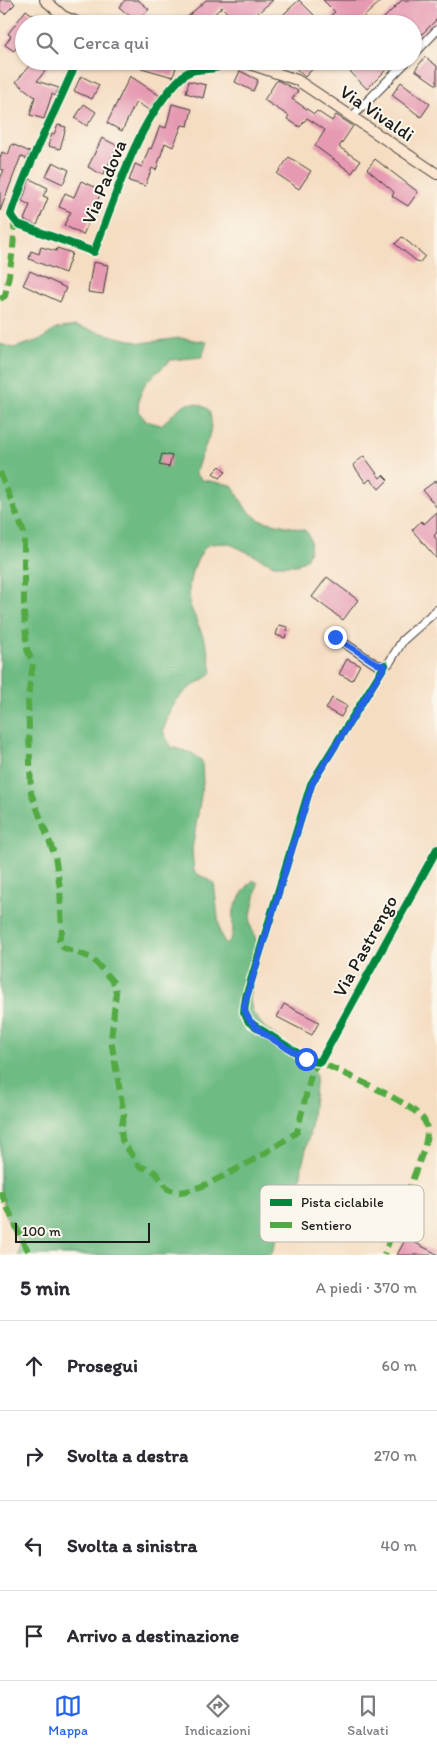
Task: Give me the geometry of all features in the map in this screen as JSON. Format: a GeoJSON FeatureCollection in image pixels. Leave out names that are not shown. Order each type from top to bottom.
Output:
{"type":"FeatureCollection","features":[{"type":"Feature","properties":{"kind":"street"},"geometry":{"type":"LineString","coordinates":[[45,0],[62,15]]}},
{"type":"Feature","properties":{"kind":"street"},"geometry":{"type":"LineString","coordinates":[[422,45],[437,30]]}},
{"type":"Feature","properties":{"kind":"street","name":"Via Padova"},"geometry":{"type":"LineString","coordinates":[[73,70],[24,174],[10,215],[18,224],[94,252],[143,130],[167,92],[185,74],[204,70]]}},
{"type":"Feature","properties":{"kind":"street","name":"Via Vivaldi"},"geometry":{"type":"LineString","coordinates":[[268,70],[297,80],[437,174]]}},
{"type":"Feature","properties":{"kind":"street"},"geometry":{"type":"LineString","coordinates":[[352,117],[398,70]]}},
{"type":"Feature","properties":{"kind":"street"},"geometry":{"type":"LineString","coordinates":[[335,637],[377,664],[385,666],[414,628],[437,610]]}},
{"type":"Feature","properties":{"kind":"street","name":"Via Pastrengo"},"geometry":{"type":"LineString","coordinates":[[385,666],[312,784],[244,1006],[246,1017],[257,1028],[310,1061],[316,1063],[322,1059],[437,849]]}},
{"type":"Feature","properties":{"kind":"green space"},"geometry":{"type":"Polygon","coordinates":[[[75,326],[141,343],[180,338],[207,342],[202,357],[171,360],[146,382],[139,398],[138,411],[146,421],[161,425],[177,410],[187,404],[192,403],[208,409],[211,417],[210,434],[196,475],[203,480],[232,485],[246,509],[259,520],[304,530],[310,539],[307,558],[297,565],[274,565],[228,543],[209,544],[202,551],[192,571],[189,586],[190,605],[207,646],[212,672],[184,692],[170,713],[163,731],[171,747],[192,753],[202,761],[203,783],[192,850],[194,872],[214,883],[220,934],[226,944],[233,934],[233,914],[238,901],[253,880],[258,883],[250,920],[258,945],[250,969],[250,1001],[253,1013],[264,1027],[309,1063],[316,1075],[311,1127],[302,1166],[300,1185],[260,1185],[260,1242],[276,1242],[271,1255],[18,1255],[19,1241],[9,1223],[5,1209],[0,1184],[0,344],[14,348],[42,339],[56,329],[75,326]]]}},
{"type":"Feature","properties":{"kind":"building"},"geometry":{"type":"Polygon","coordinates":[[[0,0],[12,0],[15,4],[5,14],[0,10],[0,0]]]}},
{"type":"Feature","properties":{"kind":"building"},"geometry":{"type":"Polygon","coordinates":[[[125,0],[138,0],[149,9],[143,15],[129,15],[119,7],[125,0]]]}},
{"type":"Feature","properties":{"kind":"building"},"geometry":{"type":"Polygon","coordinates":[[[206,0],[273,0],[256,15],[229,15],[222,7],[213,15],[190,15],[206,0]]]}},
{"type":"Feature","properties":{"kind":"building"},"geometry":{"type":"Polygon","coordinates":[[[299,0],[314,15],[283,15],[299,0]]]}},
{"type":"Feature","properties":{"kind":"building"},"geometry":{"type":"Polygon","coordinates":[[[323,0],[382,0],[366,15],[331,15],[335,12],[323,0]]]}},
{"type":"Feature","properties":{"kind":"building"},"geometry":{"type":"Polygon","coordinates":[[[402,0],[437,0],[437,19],[422,34],[422,15],[387,15],[402,0]]]}},
{"type":"Feature","properties":{"kind":"building"},"geometry":{"type":"Polygon","coordinates":[[[26,10],[33,15],[22,15],[26,10]]]}},
{"type":"Feature","properties":{"kind":"building"},"geometry":{"type":"Polygon","coordinates":[[[15,25],[14,51],[5,45],[11,36],[8,34],[15,25]]]}},
{"type":"Feature","properties":{"kind":"building"},"geometry":{"type":"Polygon","coordinates":[[[425,57],[437,66],[437,85],[415,70],[422,70],[422,61],[425,57]]]}},
{"type":"Feature","properties":{"kind":"building"},"geometry":{"type":"Polygon","coordinates":[[[26,70],[46,70],[37,81],[59,88],[55,96],[52,94],[44,119],[30,115],[35,97],[16,82],[26,70]]]}},
{"type":"Feature","properties":{"kind":"building"},"geometry":{"type":"Polygon","coordinates":[[[148,70],[175,70],[173,77],[148,70]]]}},
{"type":"Feature","properties":{"kind":"building"},"geometry":{"type":"Polygon","coordinates":[[[298,70],[312,70],[305,77],[298,70]]]}},
{"type":"Feature","properties":{"kind":"building"},"geometry":{"type":"Polygon","coordinates":[[[349,70],[386,70],[367,89],[349,70]]]}},
{"type":"Feature","properties":{"kind":"building"},"geometry":{"type":"Polygon","coordinates":[[[240,71],[258,80],[253,91],[235,82],[240,71]]]}},
{"type":"Feature","properties":{"kind":"building"},"geometry":{"type":"Polygon","coordinates":[[[81,76],[99,85],[92,99],[74,91],[81,76]]]}},
{"type":"Feature","properties":{"kind":"building"},"geometry":{"type":"Polygon","coordinates":[[[130,76],[159,95],[149,110],[136,102],[122,131],[107,123],[130,76]]]}},
{"type":"Feature","properties":{"kind":"building"},"geometry":{"type":"Polygon","coordinates":[[[277,80],[298,91],[292,99],[314,114],[317,111],[332,121],[336,115],[353,126],[339,147],[360,161],[352,173],[315,146],[325,130],[307,118],[300,127],[287,119],[289,116],[264,100],[277,80]]]}},
{"type":"Feature","properties":{"kind":"building"},"geometry":{"type":"Polygon","coordinates":[[[189,81],[206,85],[203,98],[186,93],[189,81]]]}},
{"type":"Feature","properties":{"kind":"building"},"geometry":{"type":"Polygon","coordinates":[[[401,82],[430,104],[421,117],[392,95],[401,82]]]}},
{"type":"Feature","properties":{"kind":"building"},"geometry":{"type":"Polygon","coordinates":[[[84,104],[96,112],[87,126],[75,118],[84,104]]]}},
{"type":"Feature","properties":{"kind":"building"},"geometry":{"type":"Polygon","coordinates":[[[172,104],[192,109],[188,126],[182,125],[173,147],[165,143],[156,170],[152,168],[145,186],[129,181],[135,164],[142,167],[160,126],[166,128],[172,104]]]}},
{"type":"Feature","properties":{"kind":"building"},"geometry":{"type":"Polygon","coordinates":[[[58,125],[66,127],[60,149],[48,146],[52,134],[54,134],[58,125]]]}},
{"type":"Feature","properties":{"kind":"building"},"geometry":{"type":"Polygon","coordinates":[[[102,138],[118,146],[103,175],[88,167],[102,138]]]}},
{"type":"Feature","properties":{"kind":"building"},"geometry":{"type":"Polygon","coordinates":[[[12,144],[30,152],[26,159],[21,156],[0,211],[0,179],[4,170],[0,169],[0,158],[2,152],[8,155],[12,144]]]}},
{"type":"Feature","properties":{"kind":"building"},"geometry":{"type":"Polygon","coordinates":[[[289,157],[311,171],[299,189],[277,174],[289,157]]]}},
{"type":"Feature","properties":{"kind":"building"},"geometry":{"type":"Polygon","coordinates":[[[375,159],[418,192],[408,206],[392,196],[394,192],[367,169],[375,159]]]}},
{"type":"Feature","properties":{"kind":"building"},"geometry":{"type":"Polygon","coordinates":[[[53,162],[69,170],[63,184],[46,176],[53,162]]]}},
{"type":"Feature","properties":{"kind":"building"},"geometry":{"type":"Polygon","coordinates":[[[30,179],[48,188],[43,196],[48,198],[37,225],[24,220],[30,205],[22,201],[30,179]]]}},
{"type":"Feature","properties":{"kind":"building"},"geometry":{"type":"Polygon","coordinates":[[[81,181],[102,190],[83,235],[64,225],[71,212],[59,207],[65,193],[74,197],[81,181]]]}},
{"type":"Feature","properties":{"kind":"building"},"geometry":{"type":"Polygon","coordinates":[[[402,237],[425,256],[419,263],[395,244],[402,237]]]}},
{"type":"Feature","properties":{"kind":"building"},"geometry":{"type":"Polygon","coordinates":[[[41,247],[56,251],[57,248],[72,253],[65,273],[29,259],[31,251],[39,254],[41,247]]]}},
{"type":"Feature","properties":{"kind":"building"},"geometry":{"type":"Polygon","coordinates":[[[93,262],[108,265],[103,294],[88,292],[93,262]]]}},
{"type":"Feature","properties":{"kind":"building"},"geometry":{"type":"Polygon","coordinates":[[[30,271],[66,288],[60,302],[23,285],[30,271]]]}},
{"type":"Feature","properties":{"kind":"building"},"geometry":{"type":"Polygon","coordinates":[[[162,454],[172,456],[169,467],[159,465],[162,454]]]}},
{"type":"Feature","properties":{"kind":"building"},"geometry":{"type":"Polygon","coordinates":[[[364,456],[380,478],[383,475],[388,480],[379,489],[370,479],[366,483],[353,465],[364,456]]]}},
{"type":"Feature","properties":{"kind":"building"},"geometry":{"type":"Polygon","coordinates":[[[220,466],[226,472],[220,478],[213,473],[220,466]]]}},
{"type":"Feature","properties":{"kind":"building"},"geometry":{"type":"Polygon","coordinates":[[[437,480],[437,508],[423,490],[437,480]]]}},
{"type":"Feature","properties":{"kind":"building"},"geometry":{"type":"Polygon","coordinates":[[[437,512],[437,532],[434,536],[437,540],[437,559],[412,530],[421,521],[424,524],[437,512]]]}},
{"type":"Feature","properties":{"kind":"building"},"geometry":{"type":"Polygon","coordinates":[[[327,577],[358,600],[343,620],[312,597],[327,577]]]}},
{"type":"Feature","properties":{"kind":"building"},"geometry":{"type":"Polygon","coordinates":[[[279,625],[288,627],[285,638],[276,635],[279,625]]]}},
{"type":"Feature","properties":{"kind":"building"},"geometry":{"type":"Polygon","coordinates":[[[347,659],[360,665],[352,680],[339,674],[347,659]]]}},
{"type":"Feature","properties":{"kind":"building"},"geometry":{"type":"Polygon","coordinates":[[[332,698],[347,706],[341,717],[326,709],[332,698]]]}},
{"type":"Feature","properties":{"kind":"building"},"geometry":{"type":"Polygon","coordinates":[[[284,1004],[319,1022],[312,1035],[277,1017],[284,1004]]]}},
{"type":"Feature","properties":{"kind":"building"},"geometry":{"type":"Polygon","coordinates":[[[404,1242],[414,1242],[437,1254],[437,1255],[397,1255],[404,1242]]]}},
{"type":"Feature","properties":{"kind":"marked path"},"geometry":{"type":"LineString","coordinates":[[0,299],[5,296],[9,277],[13,249],[14,220]]}},
{"type":"Feature","properties":{"kind":"marked path"},"geometry":{"type":"LineString","coordinates":[[0,472],[24,533],[24,612],[27,649],[33,664],[28,697],[31,793],[55,856],[60,888],[62,931],[59,940],[64,948],[92,958],[114,983],[116,993],[111,1040],[124,1115],[121,1128],[122,1140],[139,1166],[155,1172],[168,1189],[180,1192],[191,1190],[222,1177],[257,1158],[297,1132],[312,1071],[320,1062],[408,1106],[419,1114],[425,1122],[427,1136],[424,1149],[410,1185]]}},
{"type":"Feature","properties":{"kind":"marked path"},"geometry":{"type":"LineString","coordinates":[[0,1191],[23,1242],[31,1255]]}},
{"type":"Feature","properties":{"kind":"marked path"},"geometry":{"type":"LineString","coordinates":[[384,1255],[389,1242]]}},
{"type":"Feature","properties":{"kind":"cycle path"},"geometry":{"type":"LineString","coordinates":[[73,70],[34,157],[11,215],[18,224],[94,252],[130,158],[153,113],[183,76],[193,71],[202,70]]}},
{"type":"Feature","properties":{"kind":"cycle path"},"geometry":{"type":"LineString","coordinates":[[385,665],[311,784],[246,997],[244,1012],[249,1022],[310,1061],[320,1062],[437,849]]}},
{"type":"Feature","properties":{"kind":"route"},"geometry":{"type":"LineString","coordinates":[[306,1059],[257,1028],[246,1017],[244,1006],[312,784],[385,666],[377,664],[335,637]]}}]}
